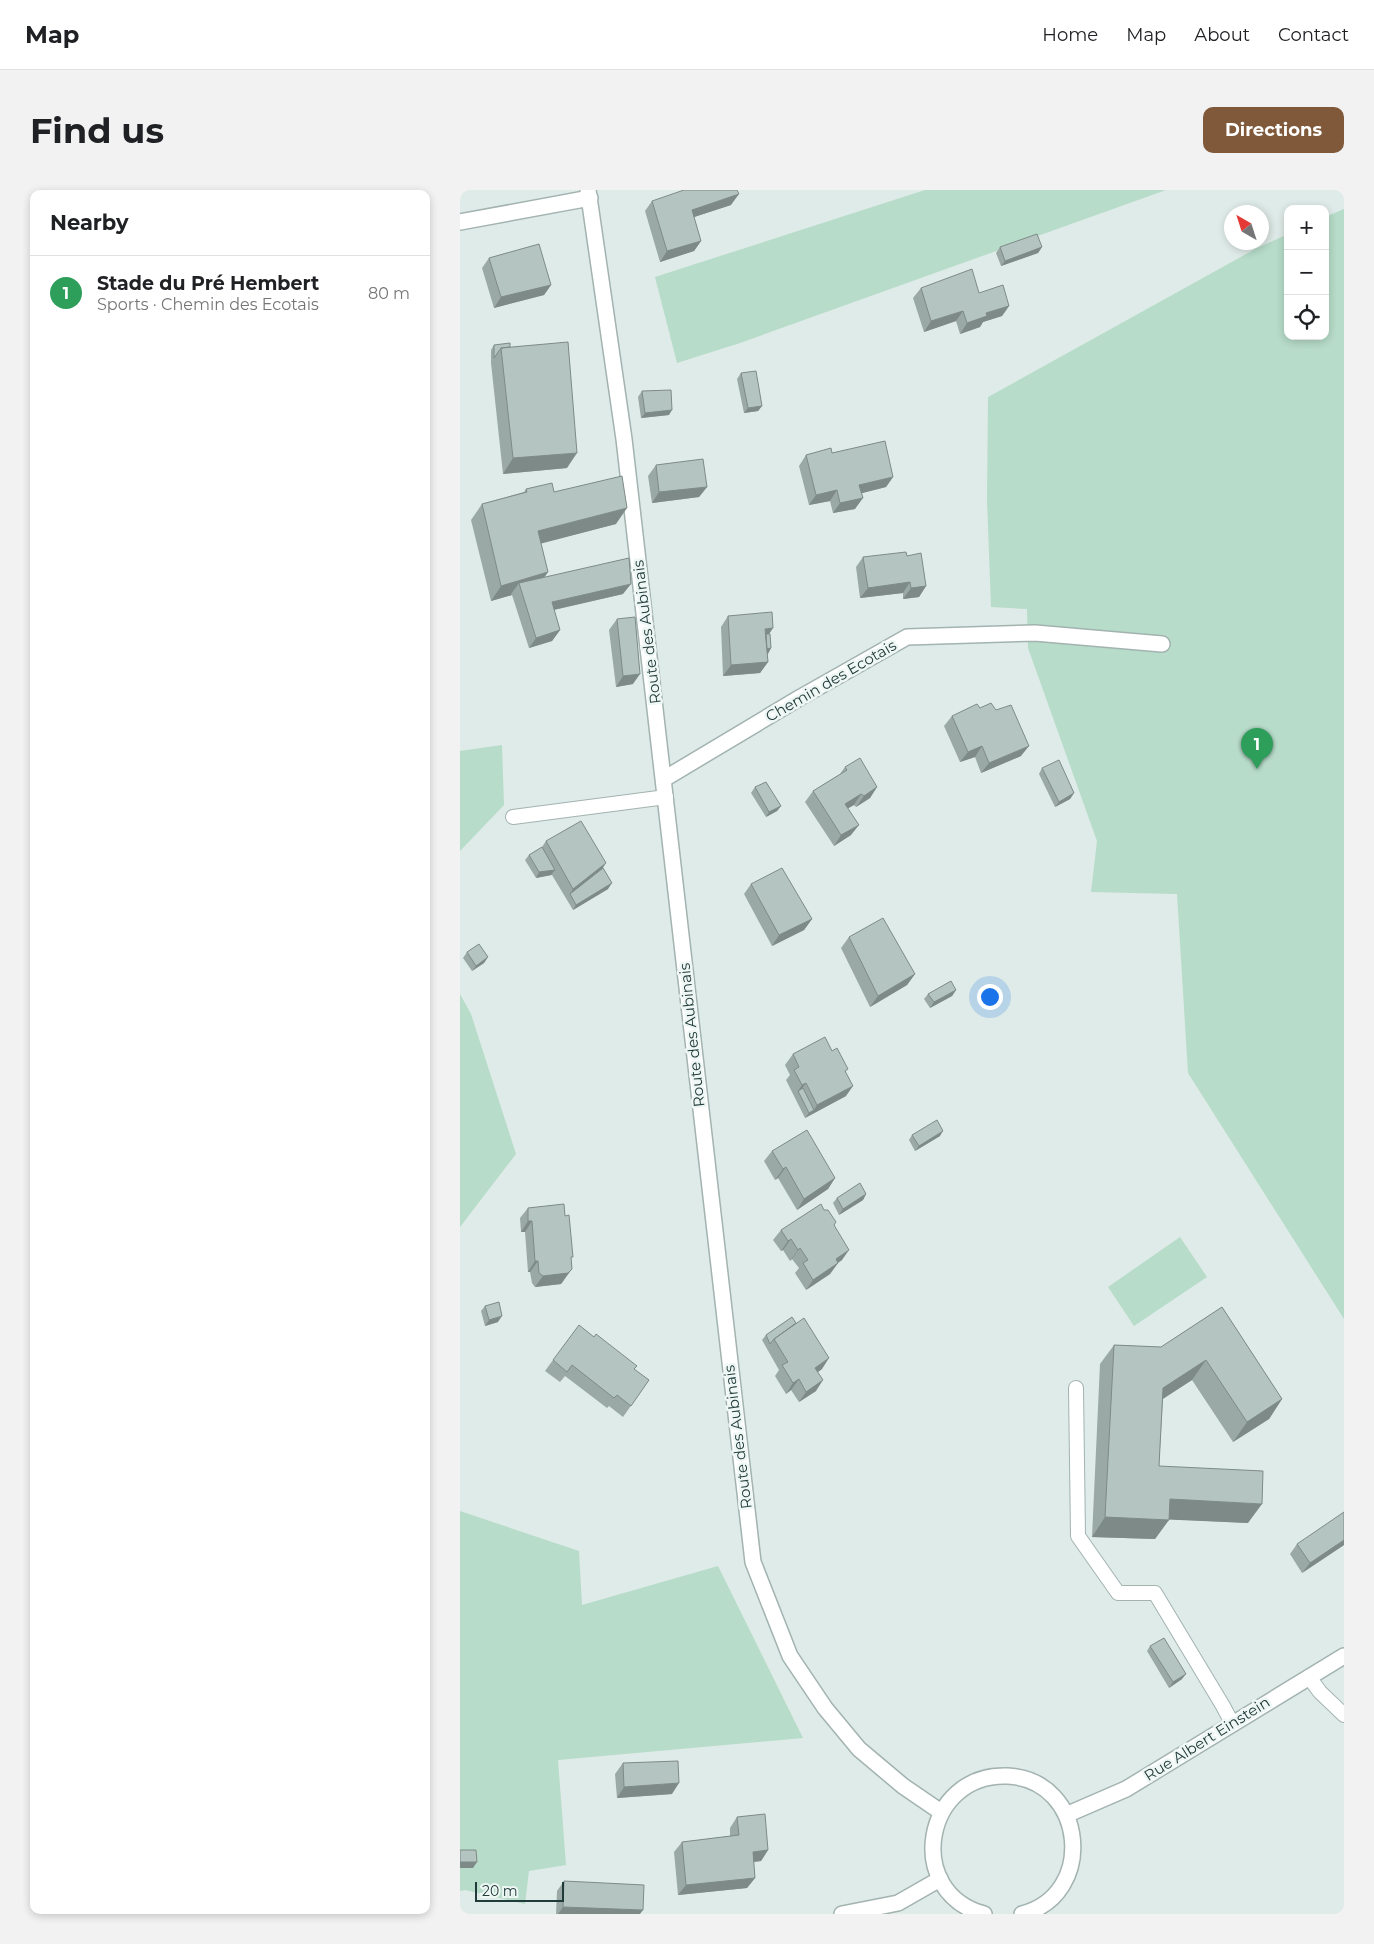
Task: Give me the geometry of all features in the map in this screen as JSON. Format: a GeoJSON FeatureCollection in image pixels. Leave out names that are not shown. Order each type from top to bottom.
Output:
{"type":"FeatureCollection","features":[{"type":"Feature","properties":{"kind":"street"},"geometry":{"type":"LineString","coordinates":[[460,222],[589,194]]}},
{"type":"Feature","properties":{"kind":"street","name":"Route des Aubinais"},"geometry":{"type":"LineString","coordinates":[[589,194],[624,439],[664,779],[706,1168],[753,1562],[790,1656],[825,1708],[859,1749],[903,1786],[941,1812]]}},
{"type":"Feature","properties":{"kind":"street","name":"Chemin des Ecotais"},"geometry":{"type":"LineString","coordinates":[[664,779],[801,697],[907,637],[1036,633],[1162,644]]}},
{"type":"Feature","properties":{"kind":"street","name":"Rue Albert Einstein"},"geometry":{"type":"LineString","coordinates":[[1066,1815],[1126,1789],[1344,1656]]}},
{"type":"Feature","properties":{"kind":"street"},"geometry":{"type":"LineString","coordinates":[[976,1913],[954,1897],[940,1879],[933,1858],[932,1840],[935,1825],[941,1812],[956,1793],[969,1784],[991,1777],[1010,1776],[1029,1781],[1044,1788],[1059,1803],[1072,1831],[1074,1853],[1067,1877],[1047,1909],[1022,1914]]}},
{"type":"Feature","properties":{"kind":"street"},"geometry":{"type":"LineString","coordinates":[[842,1914],[898,1902],[940,1879]]}},
{"type":"Feature","properties":{"kind":"lane"},"geometry":{"type":"LineString","coordinates":[[513,818],[666,797]]}},
{"type":"Feature","properties":{"kind":"lane"},"geometry":{"type":"LineString","coordinates":[[1076,1388],[1078,1536],[1118,1593],[1155,1593],[1232,1723]]}},
{"type":"Feature","properties":{"kind":"lane"},"geometry":{"type":"LineString","coordinates":[[1309,1677],[1320,1692],[1344,1715]]}},
{"type":"Feature","properties":{"kind":"green space"},"geometry":{"type":"Polygon","coordinates":[[[925,190],[1166,190],[740,343],[677,363],[655,277],[925,190]]]}},
{"type":"Feature","properties":{"kind":"green space"},"geometry":{"type":"Polygon","coordinates":[[[1344,209],[1344,1319],[1188,1073],[1177,894],[1091,892],[1097,841],[1028,648],[1027,609],[991,607],[987,500],[988,397],[1253,250],[1269,250],[1269,243],[1284,236],[1284,340],[1329,340],[1329,215],[1344,209]]]}},
{"type":"Feature","properties":{"kind":"green space"},"geometry":{"type":"Polygon","coordinates":[[[502,745],[504,805],[460,851],[460,751],[502,745]]]}},
{"type":"Feature","properties":{"kind":"green space"},"geometry":{"type":"Polygon","coordinates":[[[460,994],[471,1014],[516,1154],[460,1227],[460,994]]]}},
{"type":"Feature","properties":{"kind":"green space"},"geometry":{"type":"Polygon","coordinates":[[[1180,1237],[1207,1277],[1134,1326],[1108,1287],[1180,1237]]]}},
{"type":"Feature","properties":{"kind":"green space"},"geometry":{"type":"Polygon","coordinates":[[[460,1511],[579,1551],[582,1605],[718,1566],[803,1738],[558,1760],[566,1865],[529,1871],[525,1904],[465,1890],[460,1891],[460,1511]]]}},
{"type":"Feature","properties":{"kind":"building"},"geometry":{"type":"Polygon","coordinates":[[[684,190],[737,190],[739,194],[692,210],[701,241],[667,251],[652,201],[684,190]]]}},
{"type":"Feature","properties":{"kind":"building"},"geometry":{"type":"Polygon","coordinates":[[[1037,234],[1042,247],[1005,261],[1000,247],[1037,234]]]}},
{"type":"Feature","properties":{"kind":"building"},"geometry":{"type":"Polygon","coordinates":[[[539,244],[551,285],[501,297],[489,258],[539,244]]]}},
{"type":"Feature","properties":{"kind":"building"},"geometry":{"type":"Polygon","coordinates":[[[972,269],[979,293],[1003,285],[1009,306],[986,313],[987,316],[967,323],[963,311],[931,321],[921,288],[972,269]]]}},
{"type":"Feature","properties":{"kind":"building"},"geometry":{"type":"Polygon","coordinates":[[[568,342],[577,453],[513,458],[501,348],[568,342]]]}},
{"type":"Feature","properties":{"kind":"building"},"geometry":{"type":"Polygon","coordinates":[[[510,343],[510,347],[501,348],[494,358],[494,345],[510,343]]]}},
{"type":"Feature","properties":{"kind":"building"},"geometry":{"type":"Polygon","coordinates":[[[756,371],[762,406],[748,408],[741,373],[756,371]]]}},
{"type":"Feature","properties":{"kind":"building"},"geometry":{"type":"Polygon","coordinates":[[[671,390],[672,410],[645,413],[642,391],[671,390]]]}},
{"type":"Feature","properties":{"kind":"building"},"geometry":{"type":"Polygon","coordinates":[[[885,441],[893,477],[859,485],[863,498],[840,503],[837,490],[816,495],[806,455],[831,448],[832,453],[885,441]]]}},
{"type":"Feature","properties":{"kind":"building"},"geometry":{"type":"Polygon","coordinates":[[[703,459],[707,487],[659,492],[656,465],[703,459]]]}},
{"type":"Feature","properties":{"kind":"building"},"geometry":{"type":"Polygon","coordinates":[[[622,476],[627,508],[538,531],[548,572],[501,586],[482,504],[527,492],[526,489],[552,483],[554,492],[622,476]]]}},
{"type":"Feature","properties":{"kind":"building"},"geometry":{"type":"Polygon","coordinates":[[[906,552],[907,556],[921,553],[926,586],[911,588],[910,582],[868,588],[863,557],[906,552]]]}},
{"type":"Feature","properties":{"kind":"building"},"geometry":{"type":"Polygon","coordinates":[[[629,558],[631,584],[552,602],[560,630],[536,638],[519,583],[629,558]]]}},
{"type":"Feature","properties":{"kind":"building"},"geometry":{"type":"Polygon","coordinates":[[[772,612],[773,628],[765,629],[768,662],[731,665],[728,616],[772,612]]]}},
{"type":"Feature","properties":{"kind":"building"},"geometry":{"type":"Polygon","coordinates":[[[635,617],[640,674],[623,676],[617,619],[635,617]]]}},
{"type":"Feature","properties":{"kind":"building"},"geometry":{"type":"Polygon","coordinates":[[[766,634],[770,634],[771,648],[767,649],[766,634]]]}},
{"type":"Feature","properties":{"kind":"building"},"geometry":{"type":"Polygon","coordinates":[[[991,703],[996,710],[1011,705],[1029,746],[989,763],[982,746],[968,752],[952,716],[977,704],[980,708],[991,703]]]}},
{"type":"Feature","properties":{"kind":"building"},"geometry":{"type":"Polygon","coordinates":[[[860,758],[877,787],[864,796],[861,794],[845,804],[859,825],[841,835],[813,791],[847,770],[845,767],[860,758]]]}},
{"type":"Feature","properties":{"kind":"building"},"geometry":{"type":"Polygon","coordinates":[[[1059,760],[1074,793],[1059,802],[1042,768],[1059,760]]]}},
{"type":"Feature","properties":{"kind":"building"},"geometry":{"type":"Polygon","coordinates":[[[766,782],[781,806],[769,812],[755,787],[766,782]]]}},
{"type":"Feature","properties":{"kind":"building"},"geometry":{"type":"Polygon","coordinates":[[[581,821],[606,863],[573,889],[546,841],[581,821]]]}},
{"type":"Feature","properties":{"kind":"building"},"geometry":{"type":"Polygon","coordinates":[[[542,847],[555,870],[539,872],[529,855],[542,847]]]}},
{"type":"Feature","properties":{"kind":"building"},"geometry":{"type":"Polygon","coordinates":[[[603,868],[612,883],[576,905],[570,894],[603,868]]]}},
{"type":"Feature","properties":{"kind":"building"},"geometry":{"type":"Polygon","coordinates":[[[782,868],[812,919],[779,935],[751,884],[782,868]]]}},
{"type":"Feature","properties":{"kind":"building"},"geometry":{"type":"Polygon","coordinates":[[[883,918],[915,974],[878,996],[849,937],[883,918]]]}},
{"type":"Feature","properties":{"kind":"building"},"geometry":{"type":"Polygon","coordinates":[[[479,944],[488,957],[476,966],[467,952],[479,944]]]}},
{"type":"Feature","properties":{"kind":"building"},"geometry":{"type":"Polygon","coordinates":[[[951,981],[956,990],[934,1002],[928,994],[951,981]]]}},
{"type":"Feature","properties":{"kind":"building"},"geometry":{"type":"Polygon","coordinates":[[[825,1037],[832,1051],[837,1048],[848,1069],[845,1071],[853,1086],[817,1105],[806,1083],[802,1085],[794,1070],[799,1067],[793,1054],[825,1037]]]}},
{"type":"Feature","properties":{"kind":"building"},"geometry":{"type":"Polygon","coordinates":[[[803,1088],[814,1110],[809,1113],[798,1091],[803,1088]]]}},
{"type":"Feature","properties":{"kind":"building"},"geometry":{"type":"Polygon","coordinates":[[[937,1120],[943,1131],[919,1146],[912,1135],[937,1120]]]}},
{"type":"Feature","properties":{"kind":"building"},"geometry":{"type":"Polygon","coordinates":[[[807,1130],[835,1178],[804,1199],[786,1167],[783,1169],[772,1151],[807,1130]]]}},
{"type":"Feature","properties":{"kind":"building"},"geometry":{"type":"Polygon","coordinates":[[[860,1183],[866,1194],[843,1209],[837,1198],[860,1183]]]}},
{"type":"Feature","properties":{"kind":"building"},"geometry":{"type":"Polygon","coordinates":[[[564,1204],[565,1216],[569,1215],[573,1257],[571,1257],[572,1269],[568,1273],[543,1276],[539,1273],[538,1261],[535,1261],[532,1221],[528,1221],[528,1208],[564,1204]]]}},
{"type":"Feature","properties":{"kind":"building"},"geometry":{"type":"Polygon","coordinates":[[[821,1204],[824,1210],[828,1210],[836,1222],[834,1225],[849,1250],[836,1259],[838,1263],[813,1280],[803,1263],[808,1260],[791,1239],[788,1241],[781,1230],[821,1204]]]}},
{"type":"Feature","properties":{"kind":"building"},"geometry":{"type":"Polygon","coordinates":[[[499,1302],[502,1316],[489,1320],[485,1306],[499,1302]]]}},
{"type":"Feature","properties":{"kind":"building"},"geometry":{"type":"Polygon","coordinates":[[[1222,1307],[1282,1399],[1247,1422],[1206,1360],[1163,1388],[1159,1466],[1263,1471],[1262,1504],[1170,1499],[1169,1520],[1105,1517],[1114,1345],[1161,1347],[1222,1307]]]}},
{"type":"Feature","properties":{"kind":"building"},"geometry":{"type":"Polygon","coordinates":[[[792,1317],[796,1323],[770,1344],[766,1335],[792,1317]]]}},
{"type":"Feature","properties":{"kind":"building"},"geometry":{"type":"Polygon","coordinates":[[[804,1318],[829,1358],[815,1368],[823,1380],[806,1392],[799,1379],[793,1383],[782,1365],[788,1362],[774,1339],[804,1318]]]}},
{"type":"Feature","properties":{"kind":"building"},"geometry":{"type":"Polygon","coordinates":[[[579,1325],[594,1337],[596,1334],[637,1366],[634,1369],[649,1380],[631,1406],[617,1395],[614,1398],[572,1365],[567,1372],[553,1360],[579,1325]]]}},
{"type":"Feature","properties":{"kind":"building"},"geometry":{"type":"Polygon","coordinates":[[[1344,1512],[1344,1540],[1310,1563],[1297,1544],[1344,1512]]]}},
{"type":"Feature","properties":{"kind":"building"},"geometry":{"type":"Polygon","coordinates":[[[1164,1638],[1186,1674],[1173,1682],[1150,1646],[1164,1638]]]}},
{"type":"Feature","properties":{"kind":"building"},"geometry":{"type":"Polygon","coordinates":[[[678,1761],[679,1783],[624,1787],[623,1763],[678,1761]]]}},
{"type":"Feature","properties":{"kind":"building"},"geometry":{"type":"Polygon","coordinates":[[[765,1814],[768,1850],[753,1852],[755,1878],[686,1885],[682,1842],[739,1835],[737,1817],[765,1814]]]}},
{"type":"Feature","properties":{"kind":"building"},"geometry":{"type":"Polygon","coordinates":[[[460,1850],[476,1850],[477,1862],[460,1862],[460,1850]]]}},
{"type":"Feature","properties":{"kind":"building"},"geometry":{"type":"Polygon","coordinates":[[[564,1881],[644,1885],[643,1910],[563,1907],[564,1881]]]}},
{"type":"Feature","properties":{"kind":"place","name":"Stade du Pré Hembert"},"geometry":{"type":"Point","coordinates":[1257,769]}}]}
